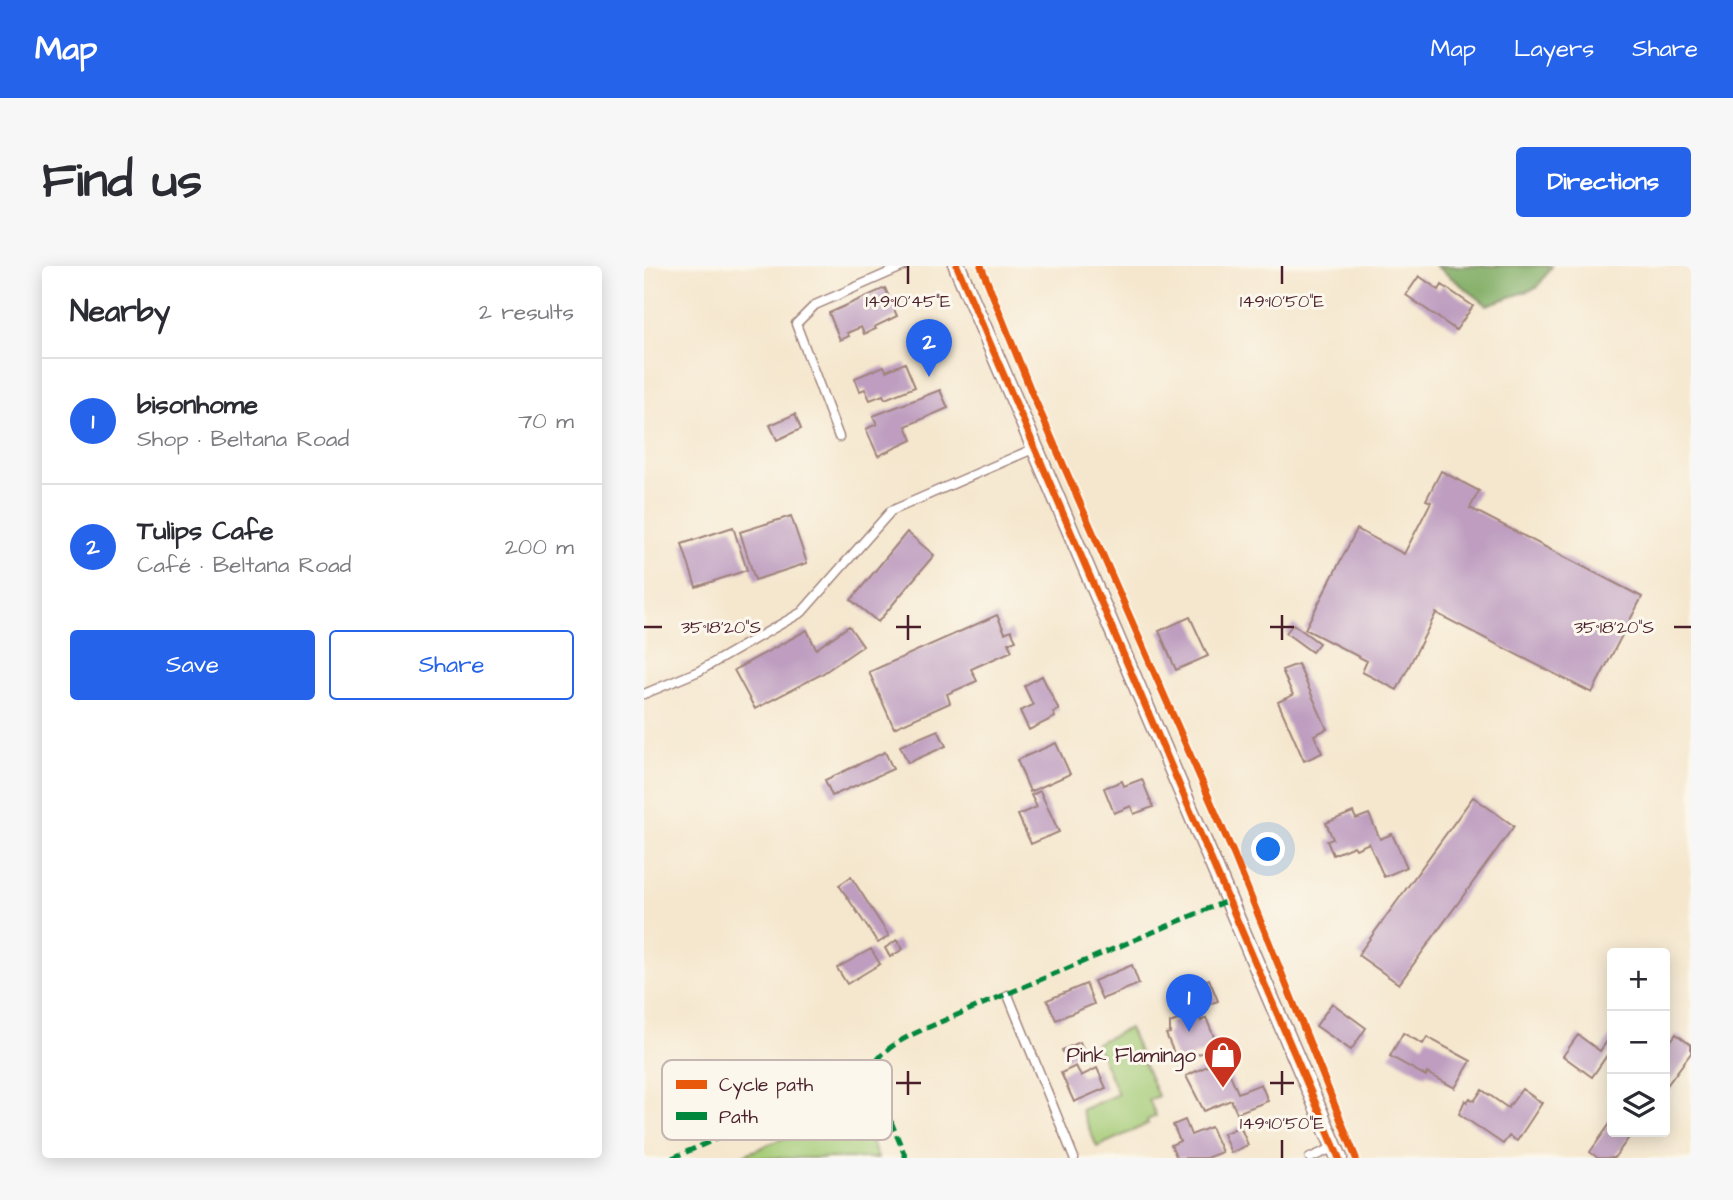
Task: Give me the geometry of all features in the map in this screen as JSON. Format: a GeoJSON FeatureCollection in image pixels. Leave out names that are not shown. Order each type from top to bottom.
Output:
{"type":"FeatureCollection","features":[{"type":"Feature","properties":{"kind":"street"},"geometry":{"type":"LineString","coordinates":[[957,266],[1337,1153]]}},
{"type":"Feature","properties":{"kind":"lane"},"geometry":{"type":"LineString","coordinates":[[839,437],[796,324],[815,305],[904,266]]}},
{"type":"Feature","properties":{"kind":"lane"},"geometry":{"type":"LineString","coordinates":[[644,694],[699,671],[803,612],[891,511],[1035,448]]}},
{"type":"Feature","properties":{"kind":"lane"},"geometry":{"type":"LineString","coordinates":[[1008,995],[1074,1158]]}},
{"type":"Feature","properties":{"kind":"lane"},"geometry":{"type":"LineString","coordinates":[[1310,1158],[1337,1153]]}},
{"type":"Feature","properties":{"kind":"green space"},"geometry":{"type":"Polygon","coordinates":[[[1436,266],[1552,266],[1537,288],[1487,305],[1436,266]]]}},
{"type":"Feature","properties":{"kind":"green space"},"geometry":{"type":"Polygon","coordinates":[[[1129,1028],[1158,1096],[1149,1100],[1156,1116],[1147,1120],[1148,1124],[1097,1147],[1081,1110],[1118,1094],[1096,1043],[1129,1028]]]}},
{"type":"Feature","properties":{"kind":"green space"},"geometry":{"type":"Polygon","coordinates":[[[779,1140],[870,1140],[878,1158],[737,1158],[779,1140]]]}},
{"type":"Feature","properties":{"kind":"building"},"geometry":{"type":"Polygon","coordinates":[[[1419,276],[1439,290],[1442,285],[1473,306],[1456,330],[1406,295],[1419,276]]]}},
{"type":"Feature","properties":{"kind":"building"},"geometry":{"type":"Polygon","coordinates":[[[885,288],[897,316],[864,334],[861,327],[847,333],[849,336],[840,340],[829,313],[885,288]]]}},
{"type":"Feature","properties":{"kind":"building"},"geometry":{"type":"Polygon","coordinates":[[[905,363],[915,387],[885,399],[883,395],[870,400],[865,389],[860,391],[855,378],[884,366],[886,371],[905,363]]]}},
{"type":"Feature","properties":{"kind":"building"},"geometry":{"type":"Polygon","coordinates":[[[940,390],[948,408],[906,426],[912,440],[878,456],[866,429],[877,424],[873,416],[940,390]]]}},
{"type":"Feature","properties":{"kind":"building"},"geometry":{"type":"Polygon","coordinates":[[[795,414],[801,429],[777,440],[770,425],[795,414]]]}},
{"type":"Feature","properties":{"kind":"building"},"geometry":{"type":"Polygon","coordinates":[[[1441,471],[1479,491],[1470,508],[1642,597],[1592,693],[1436,613],[1397,690],[1362,672],[1367,661],[1305,629],[1357,529],[1404,554],[1431,502],[1426,500],[1441,471]]]}},
{"type":"Feature","properties":{"kind":"building"},"geometry":{"type":"Polygon","coordinates":[[[791,516],[807,563],[755,580],[740,532],[791,516]]]}},
{"type":"Feature","properties":{"kind":"building"},"geometry":{"type":"Polygon","coordinates":[[[733,527],[747,570],[696,587],[682,544],[733,527]]]}},
{"type":"Feature","properties":{"kind":"building"},"geometry":{"type":"Polygon","coordinates":[[[907,532],[934,555],[878,622],[851,600],[907,532]]]}},
{"type":"Feature","properties":{"kind":"building"},"geometry":{"type":"Polygon","coordinates":[[[997,615],[1005,633],[1011,630],[1016,640],[1008,643],[1012,651],[971,669],[977,681],[947,694],[950,703],[894,728],[869,672],[997,615]]]}},
{"type":"Feature","properties":{"kind":"building"},"geometry":{"type":"Polygon","coordinates":[[[1190,617],[1208,656],[1176,670],[1159,631],[1190,617]]]}},
{"type":"Feature","properties":{"kind":"building"},"geometry":{"type":"Polygon","coordinates":[[[1293,624],[1319,643],[1312,652],[1286,633],[1293,624]]]}},
{"type":"Feature","properties":{"kind":"building"},"geometry":{"type":"Polygon","coordinates":[[[849,626],[863,646],[822,674],[755,709],[734,670],[807,630],[816,649],[849,626]]]}},
{"type":"Feature","properties":{"kind":"building"},"geometry":{"type":"Polygon","coordinates":[[[1298,664],[1327,729],[1314,735],[1322,753],[1304,761],[1278,702],[1293,695],[1282,670],[1298,664]]]}},
{"type":"Feature","properties":{"kind":"building"},"geometry":{"type":"Polygon","coordinates":[[[1042,676],[1059,710],[1053,712],[1055,717],[1029,730],[1020,711],[1033,705],[1024,686],[1042,676]]]}},
{"type":"Feature","properties":{"kind":"building"},"geometry":{"type":"Polygon","coordinates":[[[938,730],[946,746],[908,763],[900,746],[938,730]]]}},
{"type":"Feature","properties":{"kind":"building"},"geometry":{"type":"Polygon","coordinates":[[[1056,743],[1070,774],[1030,792],[1017,760],[1056,743]]]}},
{"type":"Feature","properties":{"kind":"building"},"geometry":{"type":"Polygon","coordinates":[[[885,752],[893,769],[832,796],[825,780],[885,752]]]}},
{"type":"Feature","properties":{"kind":"building"},"geometry":{"type":"Polygon","coordinates":[[[1142,779],[1153,807],[1134,814],[1131,806],[1114,813],[1104,788],[1122,781],[1124,786],[1142,779]]]}},
{"type":"Feature","properties":{"kind":"building"},"geometry":{"type":"Polygon","coordinates":[[[1040,791],[1059,832],[1031,844],[1018,815],[1037,807],[1031,795],[1040,791]]]}},
{"type":"Feature","properties":{"kind":"building"},"geometry":{"type":"Polygon","coordinates":[[[1473,797],[1514,826],[1399,984],[1358,955],[1473,797]]]}},
{"type":"Feature","properties":{"kind":"building"},"geometry":{"type":"Polygon","coordinates":[[[1353,812],[1356,819],[1369,814],[1380,839],[1392,834],[1407,867],[1384,877],[1369,843],[1333,855],[1327,841],[1333,839],[1326,823],[1353,812]]]}},
{"type":"Feature","properties":{"kind":"building"},"geometry":{"type":"Polygon","coordinates":[[[851,877],[889,936],[878,943],[839,885],[851,877]]]}},
{"type":"Feature","properties":{"kind":"building"},"geometry":{"type":"Polygon","coordinates":[[[897,940],[903,949],[890,957],[885,948],[897,940]]]}},
{"type":"Feature","properties":{"kind":"building"},"geometry":{"type":"Polygon","coordinates":[[[871,949],[880,964],[847,984],[837,968],[871,949]]]}},
{"type":"Feature","properties":{"kind":"building"},"geometry":{"type":"Polygon","coordinates":[[[1132,965],[1139,984],[1102,999],[1094,981],[1132,965]]]}},
{"type":"Feature","properties":{"kind":"building"},"geometry":{"type":"Polygon","coordinates":[[[1209,979],[1218,1001],[1202,1007],[1192,986],[1209,979]]]}},
{"type":"Feature","properties":{"kind":"building"},"geometry":{"type":"Polygon","coordinates":[[[1086,984],[1094,1004],[1056,1020],[1047,1000],[1086,984]]]}},
{"type":"Feature","properties":{"kind":"building"},"geometry":{"type":"Polygon","coordinates":[[[1332,1003],[1366,1028],[1351,1050],[1316,1026],[1332,1003]]]}},
{"type":"Feature","properties":{"kind":"building"},"geometry":{"type":"Polygon","coordinates":[[[1195,1013],[1201,1021],[1206,1018],[1238,1093],[1261,1084],[1268,1101],[1237,1113],[1231,1100],[1204,1111],[1186,1076],[1214,1063],[1208,1050],[1178,1063],[1166,1034],[1170,1033],[1170,1023],[1195,1013]]]}},
{"type":"Feature","properties":{"kind":"building"},"geometry":{"type":"Polygon","coordinates":[[[1403,1033],[1423,1044],[1427,1037],[1471,1061],[1455,1088],[1390,1056],[1403,1033]]]}},
{"type":"Feature","properties":{"kind":"building"},"geometry":{"type":"Polygon","coordinates":[[[1676,1034],[1691,1045],[1691,1053],[1670,1081],[1670,1074],[1670,1042],[1676,1034]]]}},
{"type":"Feature","properties":{"kind":"building"},"geometry":{"type":"Polygon","coordinates":[[[1578,1035],[1600,1051],[1607,1041],[1607,1055],[1592,1077],[1563,1056],[1578,1035]]]}},
{"type":"Feature","properties":{"kind":"building"},"geometry":{"type":"Polygon","coordinates":[[[1080,1042],[1084,1051],[1066,1059],[1062,1050],[1080,1042]]]}},
{"type":"Feature","properties":{"kind":"building"},"geometry":{"type":"Polygon","coordinates":[[[1076,1066],[1081,1076],[1097,1068],[1106,1088],[1074,1102],[1061,1073],[1076,1066]]]}},
{"type":"Feature","properties":{"kind":"building"},"geometry":{"type":"Polygon","coordinates":[[[1522,1089],[1542,1103],[1517,1141],[1509,1136],[1503,1144],[1459,1114],[1465,1100],[1467,1102],[1470,1098],[1474,1101],[1482,1090],[1508,1108],[1522,1089]]]}},
{"type":"Feature","properties":{"kind":"building"},"geometry":{"type":"Polygon","coordinates":[[[1185,1120],[1191,1135],[1211,1127],[1222,1152],[1206,1158],[1177,1158],[1171,1145],[1180,1141],[1173,1125],[1185,1120]]]}},
{"type":"Feature","properties":{"kind":"building"},"geometry":{"type":"Polygon","coordinates":[[[1240,1126],[1248,1145],[1231,1153],[1223,1134],[1240,1126]]]}},
{"type":"Feature","properties":{"kind":"building"},"geometry":{"type":"Polygon","coordinates":[[[1607,1128],[1607,1137],[1629,1137],[1614,1158],[1598,1158],[1590,1152],[1607,1128]]]}},
{"type":"Feature","properties":{"kind":"marked path"},"geometry":{"type":"LineString","coordinates":[[878,1060],[889,1048],[938,1023],[1229,900]]}},
{"type":"Feature","properties":{"kind":"marked path"},"geometry":{"type":"LineString","coordinates":[[892,1124],[906,1158]]}},
{"type":"Feature","properties":{"kind":"marked path"},"geometry":{"type":"LineString","coordinates":[[672,1158],[714,1140]]}},
{"type":"Feature","properties":{"kind":"cycle path"},"geometry":{"type":"LineString","coordinates":[[957,266],[1339,1158]]}},
{"type":"Feature","properties":{"kind":"cycle path"},"geometry":{"type":"LineString","coordinates":[[981,266],[1031,391],[1234,855],[1356,1158]]}},
{"type":"Feature","properties":{"kind":"place","name":"Tulips Cafe"},"geometry":{"type":"Point","coordinates":[929,377]}},
{"type":"Feature","properties":{"kind":"place","name":"bisonhome"},"geometry":{"type":"Point","coordinates":[1189,1032]}},
{"type":"Feature","properties":{"kind":"place","name":"Pink Flamingo"},"geometry":{"type":"Point","coordinates":[1223,1089]}}]}
